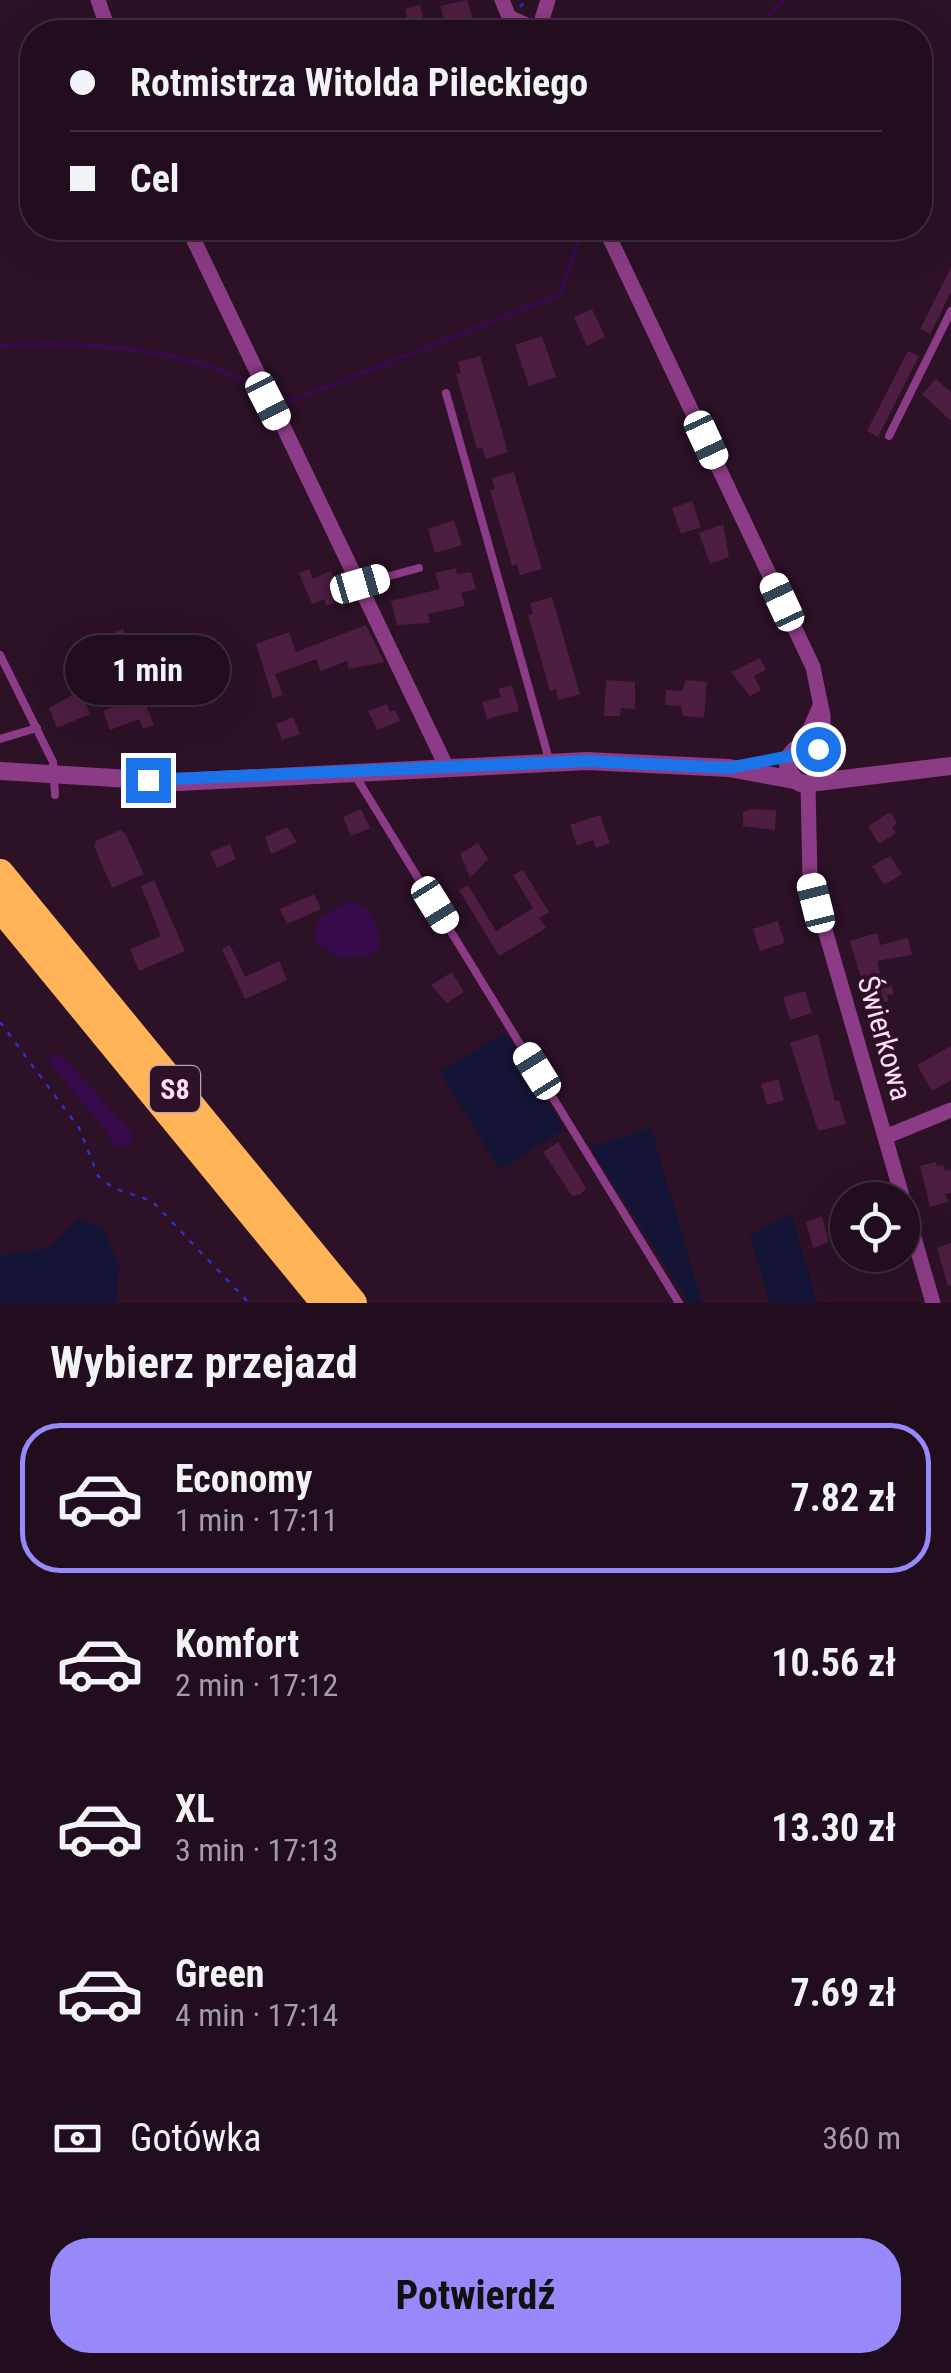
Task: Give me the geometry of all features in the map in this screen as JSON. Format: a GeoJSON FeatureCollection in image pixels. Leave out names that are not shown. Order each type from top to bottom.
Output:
{"type":"FeatureCollection","features":[{"type":"Feature","properties":{"kind":"highway","name":"S8"},"geometry":{"type":"LineString","coordinates":[[0,873],[353,1303]]}},
{"type":"Feature","properties":{"kind":"highway","name":"S8"},"geometry":{"type":"LineString","coordinates":[[0,907],[325,1303]]}},
{"type":"Feature","properties":{"kind":"street"},"geometry":{"type":"LineString","coordinates":[[194,240],[446,768]]}},
{"type":"Feature","properties":{"kind":"street"},"geometry":{"type":"LineString","coordinates":[[611,240],[812,666],[826,772],[807,782]]}},
{"type":"Feature","properties":{"kind":"street"},"geometry":{"type":"LineString","coordinates":[[807,782],[788,768],[820,706]]}},
{"type":"Feature","properties":{"kind":"street"},"geometry":{"type":"LineString","coordinates":[[729,768],[796,751],[885,773]]}},
{"type":"Feature","properties":{"kind":"street"},"geometry":{"type":"LineString","coordinates":[[0,771],[179,782],[550,762],[654,762],[729,768],[807,782],[951,766]]}},
{"type":"Feature","properties":{"kind":"street","name":"Świerkowa"},"geometry":{"type":"LineString","coordinates":[[807,782],[810,878],[933,1303]]}},
{"type":"Feature","properties":{"kind":"street"},"geometry":{"type":"LineString","coordinates":[[885,1137],[951,1110]]}},
{"type":"Feature","properties":{"kind":"lane"},"geometry":{"type":"LineString","coordinates":[[889,436],[951,311]]}},
{"type":"Feature","properties":{"kind":"lane"},"geometry":{"type":"LineString","coordinates":[[446,393],[550,762]]}},
{"type":"Feature","properties":{"kind":"lane"},"geometry":{"type":"LineString","coordinates":[[360,584],[419,568]]}},
{"type":"Feature","properties":{"kind":"lane"},"geometry":{"type":"LineString","coordinates":[[0,654],[56,776],[56,796]]}},
{"type":"Feature","properties":{"kind":"lane"},"geometry":{"type":"LineString","coordinates":[[0,740],[37,728]]}},
{"type":"Feature","properties":{"kind":"lane"},"geometry":{"type":"LineString","coordinates":[[354,773],[680,1303]]}},
{"type":"Feature","properties":{"kind":"path"},"geometry":{"type":"LineString","coordinates":[[0,1022],[78,1128],[98,1176],[113,1188],[152,1200],[249,1303]]}},
{"type":"Feature","properties":{"kind":"shaded area"},"geometry":{"type":"Polygon","coordinates":[[[349,901],[364,908],[374,920],[379,951],[365,957],[336,957],[313,939],[320,917],[349,901]]]}},
{"type":"Feature","properties":{"kind":"shaded area"},"geometry":{"type":"Polygon","coordinates":[[[505,1032],[564,1129],[500,1170],[440,1072],[505,1032]]]}},
{"type":"Feature","properties":{"kind":"shaded area"},"geometry":{"type":"Polygon","coordinates":[[[58,1051],[134,1135],[128,1146],[115,1148],[105,1130],[48,1061],[58,1051]]]}},
{"type":"Feature","properties":{"kind":"shaded area"},"geometry":{"type":"Polygon","coordinates":[[[651,1128],[702,1303],[689,1303],[590,1147],[651,1128]]]}},
{"type":"Feature","properties":{"kind":"shaded area"},"geometry":{"type":"Polygon","coordinates":[[[791,1213],[817,1303],[770,1303],[750,1235],[791,1213]]]}},
{"type":"Feature","properties":{"kind":"shaded area"},"geometry":{"type":"Polygon","coordinates":[[[78,1219],[103,1228],[119,1266],[116,1303],[0,1303],[0,1256],[51,1247],[78,1219]]]}},
{"type":"Feature","properties":{"kind":"building"},"geometry":{"type":"Polygon","coordinates":[[[467,0],[473,20],[444,20],[440,6],[467,0]]]}},
{"type":"Feature","properties":{"kind":"building"},"geometry":{"type":"Polygon","coordinates":[[[420,5],[424,20],[408,20],[405,9],[420,5]]]}},
{"type":"Feature","properties":{"kind":"building"},"geometry":{"type":"Polygon","coordinates":[[[951,267],[951,292],[930,334],[920,329],[951,267]]]}},
{"type":"Feature","properties":{"kind":"building"},"geometry":{"type":"Polygon","coordinates":[[[592,309],[605,337],[587,346],[574,317],[592,309]]]}},
{"type":"Feature","properties":{"kind":"building"},"geometry":{"type":"Polygon","coordinates":[[[542,336],[556,377],[529,386],[515,345],[542,336]]]}},
{"type":"Feature","properties":{"kind":"building"},"geometry":{"type":"Polygon","coordinates":[[[908,351],[919,356],[878,437],[867,431],[908,351]]]}},
{"type":"Feature","properties":{"kind":"building"},"geometry":{"type":"Polygon","coordinates":[[[480,356],[508,452],[486,459],[482,448],[477,449],[456,374],[461,373],[458,362],[480,356]]]}},
{"type":"Feature","properties":{"kind":"building"},"geometry":{"type":"Polygon","coordinates":[[[936,379],[951,392],[951,421],[922,394],[936,379]]]}},
{"type":"Feature","properties":{"kind":"building"},"geometry":{"type":"Polygon","coordinates":[[[514,472],[542,569],[520,575],[517,564],[512,566],[490,490],[495,489],[492,478],[514,472]]]}},
{"type":"Feature","properties":{"kind":"building"},"geometry":{"type":"Polygon","coordinates":[[[692,501],[701,527],[681,534],[672,508],[692,501]]]}},
{"type":"Feature","properties":{"kind":"building"},"geometry":{"type":"Polygon","coordinates":[[[454,520],[462,545],[435,553],[428,529],[454,520]]]}},
{"type":"Feature","properties":{"kind":"building"},"geometry":{"type":"Polygon","coordinates":[[[723,524],[729,557],[710,564],[699,533],[723,524]]]}},
{"type":"Feature","properties":{"kind":"building"},"geometry":{"type":"Polygon","coordinates":[[[456,568],[457,574],[471,572],[476,589],[461,593],[465,606],[428,614],[430,623],[397,625],[391,601],[440,589],[435,573],[456,568]]]}},
{"type":"Feature","properties":{"kind":"building"},"geometry":{"type":"Polygon","coordinates":[[[309,569],[313,579],[331,571],[343,599],[326,606],[324,599],[312,604],[299,573],[309,569]]]}},
{"type":"Feature","properties":{"kind":"building"},"geometry":{"type":"Polygon","coordinates":[[[552,597],[580,694],[558,700],[556,689],[550,691],[528,615],[533,614],[530,603],[552,597]]]}},
{"type":"Feature","properties":{"kind":"building"},"geometry":{"type":"Polygon","coordinates":[[[366,625],[384,662],[349,669],[347,661],[321,671],[316,659],[275,674],[283,695],[273,698],[256,644],[289,632],[296,652],[366,625]]]}},
{"type":"Feature","properties":{"kind":"building"},"geometry":{"type":"Polygon","coordinates":[[[123,629],[133,655],[117,661],[107,636],[123,629]]]}},
{"type":"Feature","properties":{"kind":"building"},"geometry":{"type":"Polygon","coordinates":[[[760,658],[766,670],[754,676],[761,690],[750,696],[731,672],[760,658]]]}},
{"type":"Feature","properties":{"kind":"building"},"geometry":{"type":"Polygon","coordinates":[[[114,668],[125,697],[140,691],[154,725],[143,729],[139,719],[110,730],[103,711],[116,705],[104,673],[114,668]]]}},
{"type":"Feature","properties":{"kind":"building"},"geometry":{"type":"Polygon","coordinates":[[[606,680],[635,682],[635,709],[621,708],[620,716],[604,716],[606,680]]]}},
{"type":"Feature","properties":{"kind":"building"},"geometry":{"type":"Polygon","coordinates":[[[686,680],[707,682],[704,718],[683,716],[681,706],[665,705],[666,690],[682,691],[686,680]]]}},
{"type":"Feature","properties":{"kind":"building"},"geometry":{"type":"Polygon","coordinates":[[[512,685],[519,711],[487,719],[482,702],[501,697],[498,689],[512,685]]]}},
{"type":"Feature","properties":{"kind":"building"},"geometry":{"type":"Polygon","coordinates":[[[81,694],[90,714],[57,728],[49,708],[81,694]]]}},
{"type":"Feature","properties":{"kind":"building"},"geometry":{"type":"Polygon","coordinates":[[[387,704],[400,721],[377,730],[368,711],[387,704]]]}},
{"type":"Feature","properties":{"kind":"building"},"geometry":{"type":"Polygon","coordinates":[[[293,717],[300,734],[282,740],[276,724],[293,717]]]}},
{"type":"Feature","properties":{"kind":"building"},"geometry":{"type":"Polygon","coordinates":[[[361,809],[370,828],[351,836],[343,817],[361,809]]]}},
{"type":"Feature","properties":{"kind":"building"},"geometry":{"type":"Polygon","coordinates":[[[776,810],[775,830],[743,826],[743,812],[776,810]]]}},
{"type":"Feature","properties":{"kind":"building"},"geometry":{"type":"Polygon","coordinates":[[[890,812],[897,823],[892,827],[896,833],[879,844],[868,826],[890,812]]]}},
{"type":"Feature","properties":{"kind":"building"},"geometry":{"type":"Polygon","coordinates":[[[600,815],[610,843],[596,848],[593,840],[577,846],[570,825],[600,815]]]}},
{"type":"Feature","properties":{"kind":"building"},"geometry":{"type":"Polygon","coordinates":[[[287,827],[297,842],[271,854],[265,837],[287,827]]]}},
{"type":"Feature","properties":{"kind":"building"},"geometry":{"type":"Polygon","coordinates":[[[120,830],[144,874],[112,888],[94,846],[96,841],[120,830]]]}},
{"type":"Feature","properties":{"kind":"building"},"geometry":{"type":"Polygon","coordinates":[[[478,843],[488,859],[470,878],[460,854],[478,843]]]}},
{"type":"Feature","properties":{"kind":"building"},"geometry":{"type":"Polygon","coordinates":[[[230,844],[236,859],[217,868],[210,852],[230,844]]]}},
{"type":"Feature","properties":{"kind":"building"},"geometry":{"type":"Polygon","coordinates":[[[890,856],[902,874],[884,885],[872,866],[890,856]]]}},
{"type":"Feature","properties":{"kind":"building"},"geometry":{"type":"Polygon","coordinates":[[[523,870],[549,912],[539,918],[546,928],[499,956],[459,890],[468,885],[496,931],[533,908],[513,875],[523,870]]]}},
{"type":"Feature","properties":{"kind":"building"},"geometry":{"type":"Polygon","coordinates":[[[154,880],[185,951],[139,971],[130,949],[161,936],[141,886],[154,880]]]}},
{"type":"Feature","properties":{"kind":"building"},"geometry":{"type":"Polygon","coordinates":[[[314,894],[321,909],[287,924],[280,909],[314,894]]]}},
{"type":"Feature","properties":{"kind":"building"},"geometry":{"type":"Polygon","coordinates":[[[778,921],[785,943],[760,951],[753,929],[778,921]]]}},
{"type":"Feature","properties":{"kind":"building"},"geometry":{"type":"Polygon","coordinates":[[[877,933],[880,945],[908,938],[912,955],[877,961],[882,981],[891,982],[894,994],[887,995],[889,1001],[869,1006],[850,941],[877,933]]]}},
{"type":"Feature","properties":{"kind":"building"},"geometry":{"type":"Polygon","coordinates":[[[230,945],[245,977],[279,961],[287,980],[245,999],[222,949],[230,945]]]}},
{"type":"Feature","properties":{"kind":"building"},"geometry":{"type":"Polygon","coordinates":[[[452,972],[464,992],[447,1003],[431,985],[452,972]]]}},
{"type":"Feature","properties":{"kind":"building"},"geometry":{"type":"Polygon","coordinates":[[[805,991],[812,1013],[790,1020],[783,997],[805,991]]]}},
{"type":"Feature","properties":{"kind":"building"},"geometry":{"type":"Polygon","coordinates":[[[818,1034],[835,1101],[839,1100],[846,1124],[818,1131],[790,1043],[818,1034]]]}},
{"type":"Feature","properties":{"kind":"building"},"geometry":{"type":"Polygon","coordinates":[[[951,1046],[951,1080],[932,1091],[917,1065],[951,1046]]]}},
{"type":"Feature","properties":{"kind":"building"},"geometry":{"type":"Polygon","coordinates":[[[778,1079],[784,1100],[767,1105],[761,1084],[778,1079]]]}},
{"type":"Feature","properties":{"kind":"building"},"geometry":{"type":"Polygon","coordinates":[[[558,1142],[586,1188],[581,1194],[572,1196],[543,1152],[558,1142]]]}},
{"type":"Feature","properties":{"kind":"building"},"geometry":{"type":"Polygon","coordinates":[[[935,1162],[937,1166],[943,1165],[945,1171],[951,1170],[951,1193],[945,1194],[948,1202],[930,1207],[920,1166],[935,1162]]]}},
{"type":"Feature","properties":{"kind":"building"},"geometry":{"type":"Polygon","coordinates":[[[822,1216],[829,1242],[813,1248],[806,1222],[822,1216]]]}},
{"type":"Feature","properties":{"kind":"building"},"geometry":{"type":"Polygon","coordinates":[[[951,1243],[951,1285],[948,1286],[937,1248],[951,1243]]]}},
{"type":"Feature","properties":{"kind":"waterway"},"geometry":{"type":"LineString","coordinates":[[765,20],[783,0]]}},
{"type":"Feature","properties":{"kind":"waterway"},"geometry":{"type":"LineString","coordinates":[[276,397],[294,400],[559,295],[579,240]]}},
{"type":"Feature","properties":{"kind":"waterway"},"geometry":{"type":"LineString","coordinates":[[0,346],[63,344],[132,350],[200,364],[258,388]]}},
{"type":"Feature","properties":{"kind":"route"},"geometry":{"type":"LineString","coordinates":[[148,780],[179,782],[587,761],[729,768],[790,756],[806,746],[818,749]]}}]}
